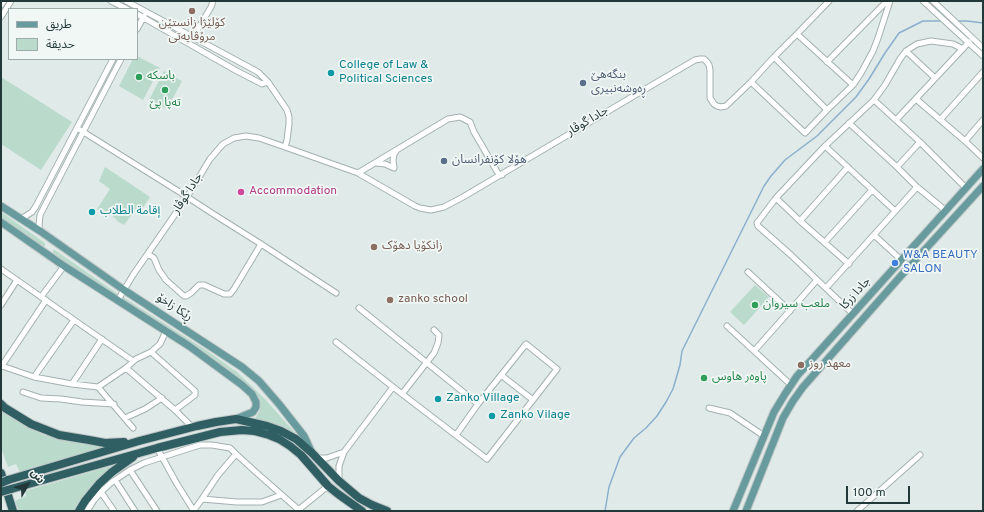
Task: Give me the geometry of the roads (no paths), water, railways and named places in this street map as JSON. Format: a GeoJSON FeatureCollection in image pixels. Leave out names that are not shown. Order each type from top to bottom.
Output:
{"type":"FeatureCollection","features":[{"type":"Feature","properties":{"kind":"highway"},"geometry":{"type":"LineString","coordinates":[[1,404],[31,424],[59,435],[105,442],[122,443],[139,441]]}},
{"type":"Feature","properties":{"kind":"highway","name":"ڕێکا زاخۆ"},"geometry":{"type":"LineString","coordinates":[[139,441],[195,426],[236,419],[267,426],[296,439],[315,455],[339,481],[359,498],[387,511]]}},
{"type":"Feature","properties":{"kind":"highway"},"geometry":{"type":"LineString","coordinates":[[181,430],[183,442]]}},
{"type":"Feature","properties":{"kind":"highway"},"geometry":{"type":"LineString","coordinates":[[1,492],[157,448],[212,434],[242,430],[254,431],[269,435],[282,441],[301,455],[328,486],[362,511]]}},
{"type":"Feature","properties":{"kind":"highway"},"geometry":{"type":"LineString","coordinates":[[5,482],[139,441]]}},
{"type":"Feature","properties":{"kind":"highway"},"geometry":{"type":"LineString","coordinates":[[79,511],[99,484],[112,472],[137,454]]}},
{"type":"Feature","properties":{"kind":"highway"},"geometry":{"type":"LineString","coordinates":[[1,473],[14,511]]}},
{"type":"Feature","properties":{"kind":"main road","name":"جادا زرکا"},"geometry":{"type":"LineString","coordinates":[[734,511],[774,412],[791,384],[983,169]]}},
{"type":"Feature","properties":{"kind":"main road","name":"جادا زرکا"},"geometry":{"type":"LineString","coordinates":[[746,511],[783,418],[803,386],[908,267],[983,186]]}},
{"type":"Feature","properties":{"kind":"main road","name":"ڕێکا زاخۆ"},"geometry":{"type":"LineString","coordinates":[[1,206],[40,231],[124,290],[233,360],[251,374],[279,404],[304,436],[315,455]]}},
{"type":"Feature","properties":{"kind":"main road","name":"ڕێکا زاخۆ"},"geometry":{"type":"LineString","coordinates":[[1,222],[46,254],[166,331],[235,379],[252,394],[256,402],[256,408],[253,412],[236,419]]}},
{"type":"Feature","properties":{"kind":"main road"},"geometry":{"type":"LineString","coordinates":[[46,254],[54,242]]}},
{"type":"Feature","properties":{"kind":"street"},"geometry":{"type":"LineString","coordinates":[[1,5],[4,1]]}},
{"type":"Feature","properties":{"kind":"street"},"geometry":{"type":"LineString","coordinates":[[1,17],[11,1]]}},
{"type":"Feature","properties":{"kind":"street"},"geometry":{"type":"LineString","coordinates":[[111,1],[125,8]]}},
{"type":"Feature","properties":{"kind":"street"},"geometry":{"type":"LineString","coordinates":[[126,1],[134,8]]}},
{"type":"Feature","properties":{"kind":"street"},"geometry":{"type":"LineString","coordinates":[[193,37],[213,1]]}},
{"type":"Feature","properties":{"kind":"street","name":"جادا گوڤار"},"geometry":{"type":"LineString","coordinates":[[118,300],[133,275],[187,197],[213,155],[222,144],[230,139],[242,136],[254,137],[285,146],[358,173],[415,206],[431,210],[438,209],[502,174],[695,60],[704,59],[709,65],[710,98],[714,104],[721,107],[726,106],[752,82],[774,57],[829,1]]}},
{"type":"Feature","properties":{"kind":"street"},"geometry":{"type":"LineString","coordinates":[[827,62],[889,1]]}},
{"type":"Feature","properties":{"kind":"street"},"geometry":{"type":"LineString","coordinates":[[752,82],[805,133],[852,85],[873,51],[889,1]]}},
{"type":"Feature","properties":{"kind":"street"},"geometry":{"type":"LineString","coordinates":[[923,1],[983,56]]}},
{"type":"Feature","properties":{"kind":"street"},"geometry":{"type":"LineString","coordinates":[[933,1],[983,48]]}},
{"type":"Feature","properties":{"kind":"street"},"geometry":{"type":"LineString","coordinates":[[138,12],[146,12],[258,72],[268,82],[287,110],[289,124],[285,146]]}},
{"type":"Feature","properties":{"kind":"street"},"geometry":{"type":"LineString","coordinates":[[138,12],[143,18],[235,70],[262,84],[268,82]]}},
{"type":"Feature","properties":{"kind":"street"},"geometry":{"type":"LineString","coordinates":[[138,27],[146,12]]}},
{"type":"Feature","properties":{"kind":"street"},"geometry":{"type":"LineString","coordinates":[[798,34],[852,85]]}},
{"type":"Feature","properties":{"kind":"street"},"geometry":{"type":"LineString","coordinates":[[853,314],[758,226],[757,222],[776,198],[825,146],[874,100],[906,51],[917,44],[931,41],[954,44],[963,49]]}},
{"type":"Feature","properties":{"kind":"street"},"geometry":{"type":"LineString","coordinates":[[896,120],[969,42]]}},
{"type":"Feature","properties":{"kind":"street"},"geometry":{"type":"LineString","coordinates":[[906,51],[935,78]]}},
{"type":"Feature","properties":{"kind":"street"},"geometry":{"type":"LineString","coordinates":[[774,57],[827,110]]}},
{"type":"Feature","properties":{"kind":"street"},"geometry":{"type":"LineString","coordinates":[[21,219],[32,212],[36,206],[112,60]]}},
{"type":"Feature","properties":{"kind":"street"},"geometry":{"type":"LineString","coordinates":[[40,231],[39,221],[43,209],[120,60]]}},
{"type":"Feature","properties":{"kind":"street"},"geometry":{"type":"LineString","coordinates":[[940,120],[983,72]]}},
{"type":"Feature","properties":{"kind":"street"},"geometry":{"type":"LineString","coordinates":[[916,99],[983,158]]}},
{"type":"Feature","properties":{"kind":"street"},"geometry":{"type":"LineString","coordinates":[[874,100],[920,142],[966,188]]}},
{"type":"Feature","properties":{"kind":"street"},"geometry":{"type":"LineString","coordinates":[[358,173],[448,119],[460,117],[470,122],[474,132],[499,175],[502,174]]}},
{"type":"Feature","properties":{"kind":"street"},"geometry":{"type":"LineString","coordinates":[[964,141],[983,120]]}},
{"type":"Feature","properties":{"kind":"street"},"geometry":{"type":"LineString","coordinates":[[849,124],[917,187],[945,210]]}},
{"type":"Feature","properties":{"kind":"street"},"geometry":{"type":"LineString","coordinates":[[77,128],[336,293]]}},
{"type":"Feature","properties":{"kind":"street"},"geometry":{"type":"LineString","coordinates":[[897,167],[920,142]]}},
{"type":"Feature","properties":{"kind":"street"},"geometry":{"type":"LineString","coordinates":[[825,146],[895,211]]}},
{"type":"Feature","properties":{"kind":"street"},"geometry":{"type":"LineString","coordinates":[[375,163],[385,164],[394,168],[393,160],[397,149]]}},
{"type":"Feature","properties":{"kind":"street"},"geometry":{"type":"LineString","coordinates":[[800,221],[848,167]]}},
{"type":"Feature","properties":{"kind":"street"},"geometry":{"type":"LineString","coordinates":[[826,288],[917,187]]}},
{"type":"Feature","properties":{"kind":"street"},"geometry":{"type":"LineString","coordinates":[[825,242],[872,190]]}},
{"type":"Feature","properties":{"kind":"street"},"geometry":{"type":"LineString","coordinates":[[776,198],[849,264]]}},
{"type":"Feature","properties":{"kind":"street"},"geometry":{"type":"LineString","coordinates":[[36,206],[43,209]]}},
{"type":"Feature","properties":{"kind":"street"},"geometry":{"type":"LineString","coordinates":[[874,234],[908,267]]}},
{"type":"Feature","properties":{"kind":"street"},"geometry":{"type":"LineString","coordinates":[[148,254],[154,258],[159,270],[166,280],[184,296],[191,293],[199,285],[204,285],[224,294],[230,294],[261,244]]}},
{"type":"Feature","properties":{"kind":"street"},"geometry":{"type":"LineString","coordinates":[[64,266],[1,366],[34,378],[98,387],[133,428]]}},
{"type":"Feature","properties":{"kind":"street"},"geometry":{"type":"LineString","coordinates":[[1,269],[133,361]]}},
{"type":"Feature","properties":{"kind":"street"},"geometry":{"type":"LineString","coordinates":[[748,272],[790,311]]}},
{"type":"Feature","properties":{"kind":"street"},"geometry":{"type":"LineString","coordinates":[[1,305],[17,280]]}},
{"type":"Feature","properties":{"kind":"street"},"geometry":{"type":"LineString","coordinates":[[755,350],[817,280]]}},
{"type":"Feature","properties":{"kind":"street"},"geometry":{"type":"LineString","coordinates":[[359,308],[478,404]]}},
{"type":"Feature","properties":{"kind":"street"},"geometry":{"type":"LineString","coordinates":[[34,378],[74,320]]}},
{"type":"Feature","properties":{"kind":"street"},"geometry":{"type":"LineString","coordinates":[[727,326],[791,384]]}},
{"type":"Feature","properties":{"kind":"street"},"geometry":{"type":"LineString","coordinates":[[402,394],[434,353],[439,335],[434,330]]}},
{"type":"Feature","properties":{"kind":"street"},"geometry":{"type":"LineString","coordinates":[[98,387],[126,368],[133,361],[151,352],[160,344],[166,331]]}},
{"type":"Feature","properties":{"kind":"street"},"geometry":{"type":"LineString","coordinates":[[72,384],[102,339]]}},
{"type":"Feature","properties":{"kind":"street"},"geometry":{"type":"LineString","coordinates":[[336,342],[402,394],[487,459],[557,369],[526,344],[478,404],[456,435]]}},
{"type":"Feature","properties":{"kind":"street"},"geometry":{"type":"LineString","coordinates":[[151,352],[195,391],[195,394],[175,410]]}},
{"type":"Feature","properties":{"kind":"street"},"geometry":{"type":"LineString","coordinates":[[126,368],[162,398],[190,426],[195,426]]}},
{"type":"Feature","properties":{"kind":"street"},"geometry":{"type":"LineString","coordinates":[[501,375],[533,400]]}},
{"type":"Feature","properties":{"kind":"street"},"geometry":{"type":"LineString","coordinates":[[339,481],[339,466],[344,452],[393,387]]}},
{"type":"Feature","properties":{"kind":"street"},"geometry":{"type":"LineString","coordinates":[[23,392],[42,398],[114,404]]}},
{"type":"Feature","properties":{"kind":"street"},"geometry":{"type":"LineString","coordinates":[[125,418],[145,409],[162,398]]}},
{"type":"Feature","properties":{"kind":"street"},"geometry":{"type":"LineString","coordinates":[[709,408],[734,415],[764,436]]}},
{"type":"Feature","properties":{"kind":"street"},"geometry":{"type":"LineString","coordinates":[[87,511],[101,492],[130,470],[161,457],[200,446],[212,445],[230,448],[299,511],[328,486]]}},
{"type":"Feature","properties":{"kind":"street"},"geometry":{"type":"LineString","coordinates":[[157,448],[194,511],[218,475],[236,454]]}},
{"type":"Feature","properties":{"kind":"street"},"geometry":{"type":"LineString","coordinates":[[315,455],[328,458],[344,452]]}},
{"type":"Feature","properties":{"kind":"street"},"geometry":{"type":"LineString","coordinates":[[857,511],[920,455]]}},
{"type":"Feature","properties":{"kind":"street"},"geometry":{"type":"LineString","coordinates":[[130,470],[157,511]]}},
{"type":"Feature","properties":{"kind":"street"},"geometry":{"type":"LineString","coordinates":[[115,480],[136,511]]}},
{"type":"Feature","properties":{"kind":"street"},"geometry":{"type":"LineString","coordinates":[[101,492],[114,511]]}},
{"type":"Feature","properties":{"kind":"street"},"geometry":{"type":"LineString","coordinates":[[202,499],[237,502],[262,502],[280,495]]}},
{"type":"Feature","properties":{"kind":"waterway"},"geometry":{"type":"LineString","coordinates":[[605,511],[609,487],[620,457],[634,438],[657,416],[673,389],[680,365],[682,351],[764,186],[785,160],[817,136],[856,97],[899,33],[923,21],[942,21]]}},
{"type":"Feature","properties":{"kind":"waterway"},"geometry":{"type":"LineString","coordinates":[[957,21],[983,23]]}},
{"type":"Feature","properties":{"kind":"place","name":"كۆلێژا زانستێن مرۆڤایەتی"},"geometry":{"type":"Point","coordinates":[192,11]}},
{"type":"Feature","properties":{"kind":"place","name":"College of Law & Political Sciences"},"geometry":{"type":"Point","coordinates":[331,73]}},
{"type":"Feature","properties":{"kind":"place","name":"باسکە"},"geometry":{"type":"Point","coordinates":[139,77]}},
{"type":"Feature","properties":{"kind":"place","name":"بنگه‌هێ ڕه‌وشه‌نبیرى"},"geometry":{"type":"Point","coordinates":[583,83]}},
{"type":"Feature","properties":{"kind":"place","name":"تەپا پێ"},"geometry":{"type":"Point","coordinates":[165,90]}},
{"type":"Feature","properties":{"kind":"place","name":"هۆلا كۆنفرانسان"},"geometry":{"type":"Point","coordinates":[444,161]}},
{"type":"Feature","properties":{"kind":"place","name":"Accommodation"},"geometry":{"type":"Point","coordinates":[241,192]}},
{"type":"Feature","properties":{"kind":"place","name":"إقامة الطلاب"},"geometry":{"type":"Point","coordinates":[92,212]}},
{"type":"Feature","properties":{"kind":"place","name":"زانکۆیا دهۆک"},"geometry":{"type":"Point","coordinates":[374,247]}},
{"type":"Feature","properties":{"kind":"place","name":"W&A BEAUTY SALON"},"geometry":{"type":"Point","coordinates":[895,263]}},
{"type":"Feature","properties":{"kind":"place","name":"zanko school"},"geometry":{"type":"Point","coordinates":[390,300]}},
{"type":"Feature","properties":{"kind":"place","name":"ملعب سيروان"},"geometry":{"type":"Point","coordinates":[755,305]}},
{"type":"Feature","properties":{"kind":"place","name":"معهد روز"},"geometry":{"type":"Point","coordinates":[801,365]}},
{"type":"Feature","properties":{"kind":"place","name":"پاوەر هاوس"},"geometry":{"type":"Point","coordinates":[704,378]}},
{"type":"Feature","properties":{"kind":"place","name":"Zanko Village"},"geometry":{"type":"Point","coordinates":[438,399]}},
{"type":"Feature","properties":{"kind":"place","name":"Zanko Vilage"},"geometry":{"type":"Point","coordinates":[492,416]}}]}
